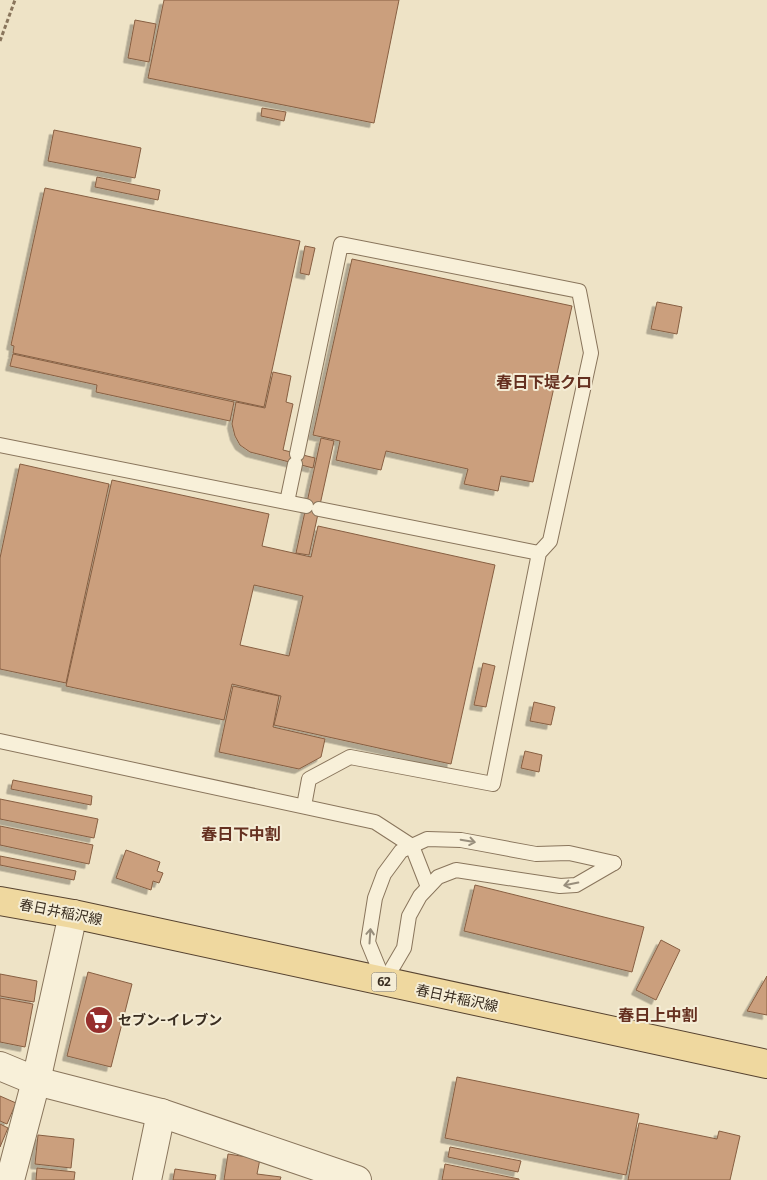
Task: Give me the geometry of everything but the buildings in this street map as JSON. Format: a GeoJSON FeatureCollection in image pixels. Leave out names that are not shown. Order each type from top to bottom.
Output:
{"type":"FeatureCollection","features":[{"type":"Feature","properties":{"kind":"main road","name":"春日井稲沢線"},"geometry":{"type":"LineString","coordinates":[[0,901],[73,914],[767,1064]]}},
{"type":"Feature","properties":{"kind":"street"},"geometry":{"type":"LineString","coordinates":[[10,1180],[36,1081],[73,914]]}},
{"type":"Feature","properties":{"kind":"street"},"geometry":{"type":"LineString","coordinates":[[0,1066],[36,1081],[161,1113],[294,1169],[357,1180]]}},
{"type":"Feature","properties":{"kind":"street"},"geometry":{"type":"LineString","coordinates":[[147,1180],[161,1113]]}},
{"type":"Feature","properties":{"kind":"lane"},"geometry":{"type":"LineString","coordinates":[[286,502],[342,244],[579,291],[591,353],[550,541],[539,553],[493,784],[350,757],[309,779],[304,806]]}},
{"type":"Feature","properties":{"kind":"lane"},"geometry":{"type":"LineString","coordinates":[[0,445],[539,553]]}},
{"type":"Feature","properties":{"kind":"lane"},"geometry":{"type":"LineString","coordinates":[[0,741],[375,822],[412,846],[428,887]]}},
{"type":"Feature","properties":{"kind":"lane"},"geometry":{"type":"LineString","coordinates":[[427,839],[460,840],[536,854],[569,853],[614,863],[576,885],[560,886],[456,870],[438,877],[420,896],[409,916],[404,948],[384,982],[368,942],[375,898],[384,874],[401,851],[427,839]]}},
{"type":"Feature","properties":{"kind":"path"},"geometry":{"type":"LineString","coordinates":[[0,41],[15,0]]}},
{"type":"Feature","properties":{"kind":"place","name":"セブン-イレブン"},"geometry":{"type":"Point","coordinates":[99,1020]}},
{"type":"Feature","properties":{"kind":"district","name":"春日下堤クロ"},"geometry":{"type":"Point","coordinates":[544,382]}},
{"type":"Feature","properties":{"kind":"district","name":"春日下中割"},"geometry":{"type":"Point","coordinates":[241,834]}},
{"type":"Feature","properties":{"kind":"district","name":"春日上中割"},"geometry":{"type":"Point","coordinates":[658,1015]}}]}
